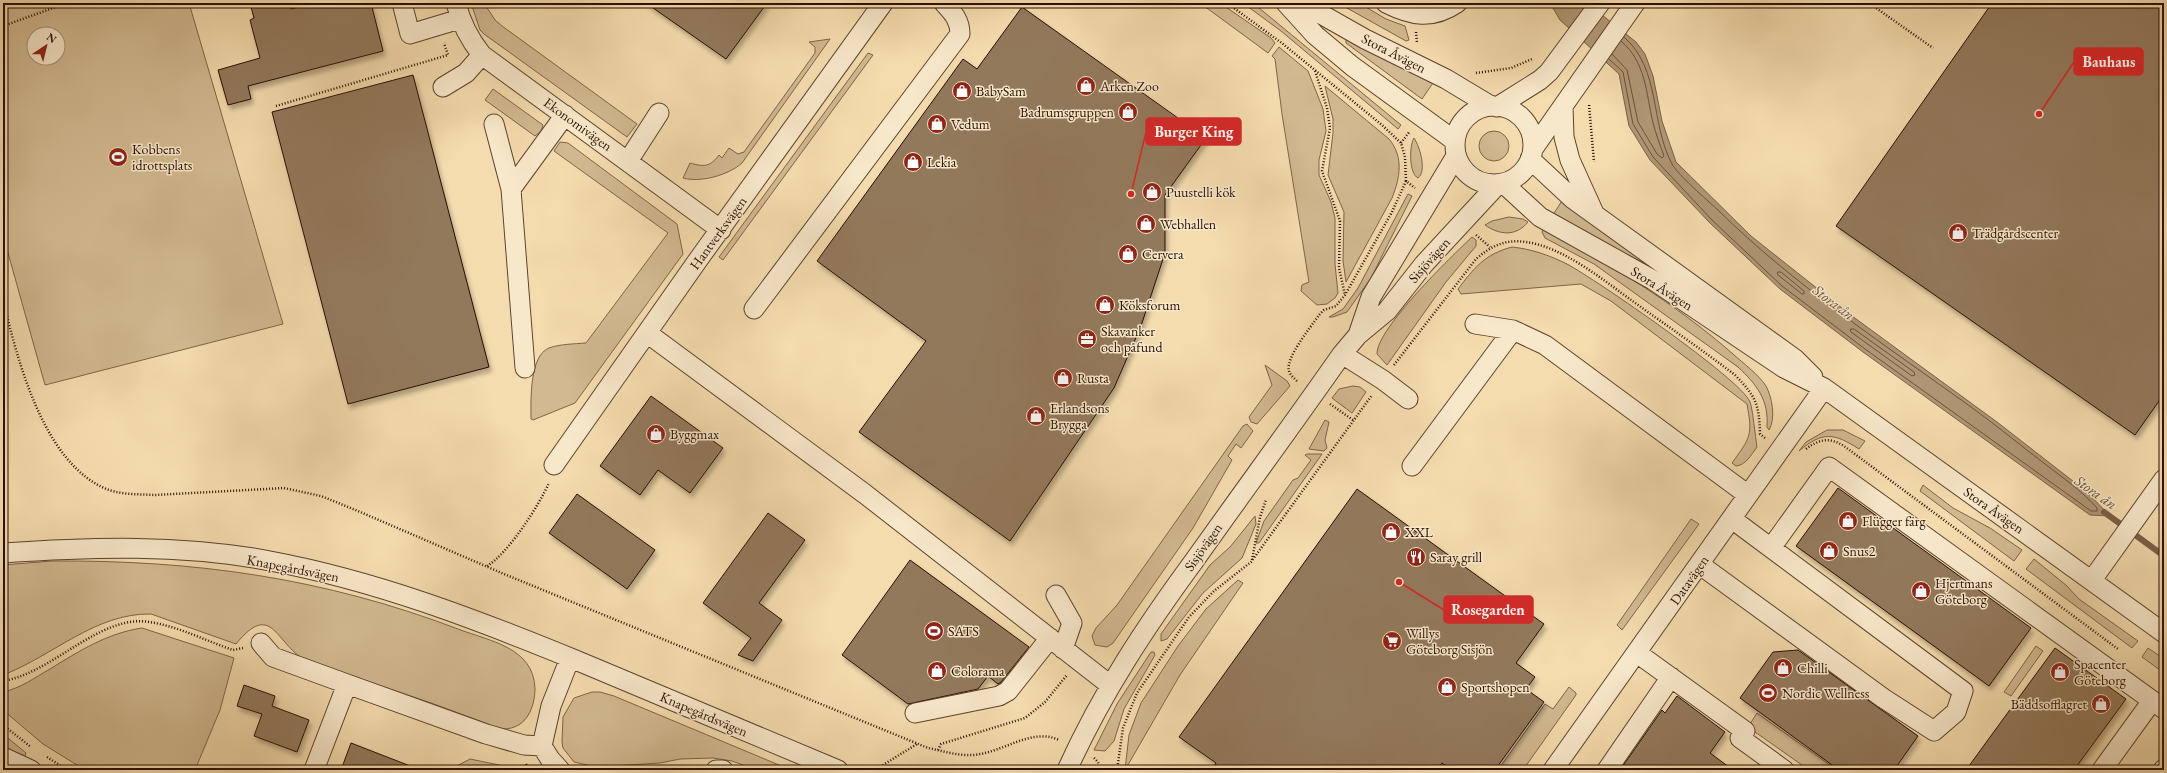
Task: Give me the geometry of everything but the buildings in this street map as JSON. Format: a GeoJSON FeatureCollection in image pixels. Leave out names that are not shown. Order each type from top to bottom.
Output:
{"type":"FeatureCollection","features":[{"type":"Feature","properties":{"kind":"street"},"geometry":{"type":"LineString","coordinates":[[402,3],[410,34],[439,25],[458,11]]}},
{"type":"Feature","properties":{"kind":"street","name":"Hantverksvägen"},"geometry":{"type":"LineString","coordinates":[[554,465],[883,3]]}},
{"type":"Feature","properties":{"kind":"street"},"geometry":{"type":"LineString","coordinates":[[754,309],[960,34],[960,26],[954,13],[944,3]]}},
{"type":"Feature","properties":{"kind":"street","name":"Stora Åvägen"},"geometry":{"type":"LineString","coordinates":[[1286,3],[1315,35],[1341,57],[1420,117],[1456,149],[1465,172],[1472,178],[1489,184],[1500,184],[1540,217],[1653,280],[1784,368],[1824,388],[2164,633]]}},
{"type":"Feature","properties":{"kind":"street","name":"Stora Åvägen"},"geometry":{"type":"LineString","coordinates":[[1295,3],[1312,9],[1365,39],[1446,79],[1494,106],[1510,110],[1520,117],[1530,131],[1532,154],[1573,199],[1795,358],[1824,388]]}},
{"type":"Feature","properties":{"kind":"street"},"geometry":{"type":"LineString","coordinates":[[1386,3],[1401,11],[1429,15],[1445,11],[1457,3]]}},
{"type":"Feature","properties":{"kind":"street"},"geometry":{"type":"LineString","coordinates":[[1456,149],[1461,124],[1467,117],[1482,108],[1494,106],[1540,80],[1557,63],[1600,3]]}},
{"type":"Feature","properties":{"kind":"street"},"geometry":{"type":"LineString","coordinates":[[1500,184],[1517,177],[1597,56],[1636,3]]}},
{"type":"Feature","properties":{"kind":"street","name":"Ekonomivägen"},"geometry":{"type":"LineString","coordinates":[[458,11],[469,39],[482,55],[721,230]]}},
{"type":"Feature","properties":{"kind":"street"},"geometry":{"type":"LineString","coordinates":[[443,87],[466,73],[482,55]]}},
{"type":"Feature","properties":{"kind":"street","name":"Stora Åvägen"},"geometry":{"type":"LineString","coordinates":[[1563,106],[1564,137],[1570,160],[1596,216]]}},
{"type":"Feature","properties":{"kind":"street"},"geometry":{"type":"LineString","coordinates":[[628,161],[658,113]]}},
{"type":"Feature","properties":{"kind":"street"},"geometry":{"type":"LineString","coordinates":[[511,189],[565,115]]}},
{"type":"Feature","properties":{"kind":"street"},"geometry":{"type":"LineString","coordinates":[[494,124],[511,189],[524,368]]}},
{"type":"Feature","properties":{"kind":"street","name":"Sisjövägen"},"geometry":{"type":"LineString","coordinates":[[1358,335],[1371,298],[1429,199],[1456,149]]}},
{"type":"Feature","properties":{"kind":"street","name":"Sisjövägen"},"geometry":{"type":"LineString","coordinates":[[1067,770],[1088,723],[1110,685],[1166,598],[1342,354],[1358,335],[1387,311],[1424,264],[1500,184]]}},
{"type":"Feature","properties":{"kind":"street"},"geometry":{"type":"LineString","coordinates":[[1475,324],[1513,330],[1545,345],[1748,494]]}},
{"type":"Feature","properties":{"kind":"street"},"geometry":{"type":"LineString","coordinates":[[1412,466],[1513,330]]}},
{"type":"Feature","properties":{"kind":"street"},"geometry":{"type":"LineString","coordinates":[[647,333],[865,494],[1110,685]]}},
{"type":"Feature","properties":{"kind":"street"},"geometry":{"type":"LineString","coordinates":[[1342,354],[1408,398]]}},
{"type":"Feature","properties":{"kind":"street","name":"Datavägen"},"geometry":{"type":"LineString","coordinates":[[1555,769],[1824,388]]}},
{"type":"Feature","properties":{"kind":"street"},"geometry":{"type":"LineString","coordinates":[[1770,548],[1829,467],[2158,705],[2102,770]]}},
{"type":"Feature","properties":{"kind":"street"},"geometry":{"type":"LineString","coordinates":[[2092,580],[2164,479]]}},
{"type":"Feature","properties":{"kind":"street"},"geometry":{"type":"LineString","coordinates":[[1700,564],[1883,698],[1934,731],[1956,712],[1963,690],[1732,520]]}},
{"type":"Feature","properties":{"kind":"street","name":"Knapegårdsvägen"},"geometry":{"type":"LineString","coordinates":[[3,552],[128,547],[269,560],[362,582],[425,601],[570,658],[838,770]]}},
{"type":"Feature","properties":{"kind":"street"},"geometry":{"type":"LineString","coordinates":[[915,713],[1004,693],[1016,684],[1057,644],[1072,623],[1056,595]]}},
{"type":"Feature","properties":{"kind":"street"},"geometry":{"type":"LineString","coordinates":[[261,643],[273,657],[486,734],[524,745],[542,746]]}},
{"type":"Feature","properties":{"kind":"street"},"geometry":{"type":"LineString","coordinates":[[1637,652],[1745,731],[1740,738],[1784,770]]}},
{"type":"Feature","properties":{"kind":"street"},"geometry":{"type":"LineString","coordinates":[[560,770],[550,759],[542,746],[551,706],[570,658]]}},
{"type":"Feature","properties":{"kind":"street"},"geometry":{"type":"LineString","coordinates":[[1607,770],[1671,677]]}},
{"type":"Feature","properties":{"kind":"street"},"geometry":{"type":"LineString","coordinates":[[314,770],[347,684]]}},
{"type":"Feature","properties":{"kind":"street"},"geometry":{"type":"LineString","coordinates":[[716,770],[722,770]]}},
{"type":"Feature","properties":{"kind":"path"},"geometry":{"type":"LineString","coordinates":[[3,26],[67,3]]}},
{"type":"Feature","properties":{"kind":"path"},"geometry":{"type":"LineString","coordinates":[[1227,3],[1315,70],[1382,125],[1401,143],[1405,156],[1406,181],[1392,212],[1345,296],[1336,306],[1324,310],[1319,315],[1292,356],[1288,366],[1289,372],[1297,381]]}},
{"type":"Feature","properties":{"kind":"path"},"geometry":{"type":"LineString","coordinates":[[1869,3],[1933,48]]}},
{"type":"Feature","properties":{"kind":"path"},"geometry":{"type":"LineString","coordinates":[[276,106],[448,55],[439,25]]}},
{"type":"Feature","properties":{"kind":"path"},"geometry":{"type":"LineString","coordinates":[[1315,70],[1327,108],[1330,128],[1322,172],[1340,221],[1339,268],[1345,296]]}},
{"type":"Feature","properties":{"kind":"path"},"geometry":{"type":"LineString","coordinates":[[1406,181],[1429,199]]}},
{"type":"Feature","properties":{"kind":"path"},"geometry":{"type":"LineString","coordinates":[[1461,224],[1490,247]]}},
{"type":"Feature","properties":{"kind":"path"},"geometry":{"type":"LineString","coordinates":[[1117,770],[1123,728],[1137,693],[1189,617],[1214,591],[1251,562],[1383,380],[1476,259],[1490,247],[1509,242],[1526,242],[1545,247],[1570,259],[1598,276],[1735,375],[1752,393],[1757,403],[1760,434],[1796,459],[1814,443],[1826,440],[1836,441],[2120,651]]}},
{"type":"Feature","properties":{"kind":"path"},"geometry":{"type":"LineString","coordinates":[[3,299],[27,383],[41,417],[50,434],[79,472],[94,483],[109,490],[134,494],[211,493],[284,488],[300,490],[358,511],[917,744],[955,754],[973,755],[988,752],[1039,735],[1051,736],[1062,741]]}},
{"type":"Feature","properties":{"kind":"path"},"geometry":{"type":"LineString","coordinates":[[487,566],[496,561],[506,549],[542,498],[550,482],[554,465]]}},
{"type":"Feature","properties":{"kind":"path"},"geometry":{"type":"LineString","coordinates":[[1251,562],[1260,517],[1266,500]]}},
{"type":"Feature","properties":{"kind":"path"},"geometry":{"type":"LineString","coordinates":[[3,682],[16,679],[37,670],[108,628],[136,621],[150,622],[166,626],[233,650],[261,643]]}},
{"type":"Feature","properties":{"kind":"path"},"geometry":{"type":"LineString","coordinates":[[938,750],[941,744],[1004,725],[1024,718],[1035,712],[1045,702],[1060,681],[1080,661]]}},
{"type":"Feature","properties":{"kind":"path"},"geometry":{"type":"LineString","coordinates":[[875,770],[917,744]]}},
{"type":"Feature","properties":{"kind":"path"},"geometry":{"type":"LineString","coordinates":[[1094,758],[1098,762],[1100,770]]}},
{"type":"Feature","properties":{"kind":"shaded area","name":"Kobbens idrottsplats"},"geometry":{"type":"Polygon","coordinates":[[[3,3],[189,3],[283,324],[45,385],[3,235],[3,3]]]}},
{"type":"Feature","properties":{"kind":"shaded area"},"geometry":{"type":"Polygon","coordinates":[[[471,3],[484,3],[495,20],[502,26],[637,124],[627,137],[484,34],[480,30],[471,3]]]}},
{"type":"Feature","properties":{"kind":"shaded area"},"geometry":{"type":"Polygon","coordinates":[[[1200,3],[1220,3],[1271,38],[1275,43],[1268,53],[1200,3]]]}},
{"type":"Feature","properties":{"kind":"shaded area"},"geometry":{"type":"Polygon","coordinates":[[[1243,3],[1253,3],[1401,125],[1398,129],[1281,31],[1243,3]]]}},
{"type":"Feature","properties":{"kind":"shaded area"},"geometry":{"type":"Polygon","coordinates":[[[1338,3],[1359,3],[1386,19],[1405,26],[1409,40],[1406,41],[1338,3]]]}},
{"type":"Feature","properties":{"kind":"shaded area"},"geometry":{"type":"Polygon","coordinates":[[[830,39],[742,163],[730,171],[714,177],[706,179],[683,178],[690,163],[699,165],[710,164],[719,155],[722,158],[729,148],[738,154],[744,152],[815,53],[815,47],[809,42],[830,39]]]}},
{"type":"Feature","properties":{"kind":"shaded area"},"geometry":{"type":"Polygon","coordinates":[[[1346,39],[1435,80],[1422,99],[1346,43],[1346,39]]]}},
{"type":"Feature","properties":{"kind":"shaded area"},"geometry":{"type":"Polygon","coordinates":[[[1279,47],[1308,71],[1323,109],[1326,131],[1319,160],[1319,175],[1331,202],[1335,218],[1335,264],[1338,293],[1335,298],[1327,304],[1317,305],[1301,291],[1302,285],[1309,282],[1282,114],[1275,59],[1272,56],[1279,47]]]}},
{"type":"Feature","properties":{"kind":"shaded area"},"geometry":{"type":"Polygon","coordinates":[[[868,53],[873,55],[723,260],[719,257],[868,53]]]}},
{"type":"Feature","properties":{"kind":"shaded area"},"geometry":{"type":"Polygon","coordinates":[[[1325,86],[1389,139],[1394,146],[1399,160],[1399,175],[1392,198],[1346,282],[1343,261],[1344,212],[1328,175],[1333,133],[1333,119],[1325,86]]]}},
{"type":"Feature","properties":{"kind":"shaded area"},"geometry":{"type":"Polygon","coordinates":[[[493,89],[543,125],[541,131],[535,136],[485,100],[493,89]]]}},
{"type":"Feature","properties":{"kind":"shaded area"},"geometry":{"type":"Polygon","coordinates":[[[1494,131],[1500,132],[1508,140],[1508,152],[1500,160],[1494,161],[1488,160],[1480,152],[1479,146],[1480,140],[1488,132],[1494,131]]]}},
{"type":"Feature","properties":{"kind":"shaded area"},"geometry":{"type":"Polygon","coordinates":[[[1414,138],[1422,159],[1421,175],[1418,178],[1411,166],[1411,147],[1414,138]]]}},
{"type":"Feature","properties":{"kind":"shaded area"},"geometry":{"type":"Polygon","coordinates":[[[560,142],[568,143],[677,224],[683,254],[575,403],[533,420],[531,419],[532,380],[538,360],[542,353],[549,348],[567,344],[586,343],[668,233],[554,151],[560,142]]]}},
{"type":"Feature","properties":{"kind":"shaded area"},"geometry":{"type":"Polygon","coordinates":[[[1408,194],[1412,196],[1371,278],[1347,312],[1329,317],[1343,309],[1358,288],[1408,194]]]}},
{"type":"Feature","properties":{"kind":"shaded area"},"geometry":{"type":"Polygon","coordinates":[[[1564,198],[1648,265],[1552,216],[1564,198]]]}},
{"type":"Feature","properties":{"kind":"shaded area"},"geometry":{"type":"Polygon","coordinates":[[[1509,217],[1523,219],[1528,222],[1518,230],[1507,233],[1496,231],[1485,225],[1492,221],[1509,217]]]}},
{"type":"Feature","properties":{"kind":"shaded area"},"geometry":{"type":"Polygon","coordinates":[[[1544,228],[1618,271],[1666,302],[1689,318],[1751,369],[1766,386],[1770,396],[1773,414],[1769,430],[1767,427],[1764,401],[1751,380],[1738,367],[1594,264],[1545,238],[1542,232],[1544,228]]]}},
{"type":"Feature","properties":{"kind":"shaded area"},"geometry":{"type":"Polygon","coordinates":[[[1472,237],[1476,240],[1476,246],[1446,282],[1387,365],[1377,354],[1380,343],[1389,328],[1401,311],[1417,293],[1472,237]]]}},
{"type":"Feature","properties":{"kind":"shaded area"},"geometry":{"type":"Polygon","coordinates":[[[1512,247],[1547,255],[1583,273],[1696,352],[1741,390],[1750,402],[1757,447],[1748,459],[1743,464],[1736,466],[1732,463],[1743,448],[1750,430],[1747,404],[1611,301],[1581,284],[1461,294],[1458,289],[1475,268],[1494,254],[1512,247]]]}},
{"type":"Feature","properties":{"kind":"shaded area"},"geometry":{"type":"Polygon","coordinates":[[[1265,365],[1287,381],[1290,386],[1257,424],[1251,422],[1249,417],[1272,385],[1265,365]]]}},
{"type":"Feature","properties":{"kind":"shaded area"},"geometry":{"type":"Polygon","coordinates":[[[1353,386],[1360,387],[1366,392],[1352,413],[1332,398],[1339,389],[1353,386]]]}},
{"type":"Feature","properties":{"kind":"shaded area"},"geometry":{"type":"Polygon","coordinates":[[[1325,420],[1329,422],[1325,440],[1327,448],[1324,451],[1309,449],[1325,420]]]}},
{"type":"Feature","properties":{"kind":"shaded area"},"geometry":{"type":"Polygon","coordinates":[[[1247,424],[1253,431],[1241,448],[1236,444],[1228,456],[1232,460],[1193,528],[1113,643],[1107,647],[1095,645],[1092,636],[1096,628],[1117,605],[1243,426],[1247,424]]]}},
{"type":"Feature","properties":{"kind":"shaded area"},"geometry":{"type":"Polygon","coordinates":[[[1827,430],[1843,430],[1865,441],[1859,449],[1835,437],[1822,437],[1799,451],[1806,442],[1827,430]]]}},
{"type":"Feature","properties":{"kind":"shaded area"},"geometry":{"type":"Polygon","coordinates":[[[1322,454],[1259,543],[1256,543],[1264,521],[1293,480],[1298,478],[1311,460],[1305,455],[1322,454]]]}},
{"type":"Feature","properties":{"kind":"shaded area"},"geometry":{"type":"Polygon","coordinates":[[[1923,485],[1953,508],[1990,528],[2022,550],[2014,561],[1920,491],[1923,485]]]}},
{"type":"Feature","properties":{"kind":"shaded area"},"geometry":{"type":"Polygon","coordinates":[[[1255,516],[1256,524],[1242,558],[1203,593],[1167,639],[1161,641],[1161,634],[1210,565],[1230,547],[1255,516]]]}},
{"type":"Feature","properties":{"kind":"shaded area"},"geometry":{"type":"Polygon","coordinates":[[[1691,519],[1699,524],[1622,630],[1617,625],[1691,519]]]}},
{"type":"Feature","properties":{"kind":"shaded area"},"geometry":{"type":"Polygon","coordinates":[[[2034,559],[2067,586],[2079,599],[2138,641],[2132,648],[2026,569],[2034,559]]]}},
{"type":"Feature","properties":{"kind":"shaded area"},"geometry":{"type":"Polygon","coordinates":[[[52,561],[157,564],[258,576],[308,585],[408,611],[496,642],[518,655],[527,664],[533,675],[535,689],[530,713],[520,724],[501,729],[434,704],[305,660],[295,653],[273,629],[266,625],[258,626],[248,631],[236,644],[151,614],[111,620],[3,675],[3,565],[52,561]]]}},
{"type":"Feature","properties":{"kind":"shaded area"},"geometry":{"type":"Polygon","coordinates":[[[1238,580],[1243,583],[1180,675],[1125,770],[1129,735],[1141,703],[1178,646],[1206,609],[1238,580]]]}},
{"type":"Feature","properties":{"kind":"shaded area"},"geometry":{"type":"Polygon","coordinates":[[[142,628],[234,658],[220,710],[195,770],[85,770],[43,744],[3,710],[3,692],[16,688],[106,638],[129,630],[142,628]]]}},
{"type":"Feature","properties":{"kind":"shaded area"},"geometry":{"type":"Polygon","coordinates":[[[2036,646],[2043,651],[2011,696],[2004,692],[2036,646]]]}},
{"type":"Feature","properties":{"kind":"shaded area"},"geometry":{"type":"Polygon","coordinates":[[[2148,648],[2164,659],[2164,673],[2142,657],[2148,648]]]}},
{"type":"Feature","properties":{"kind":"shaded area"},"geometry":{"type":"Polygon","coordinates":[[[1151,652],[1154,652],[1155,655],[1124,709],[1114,741],[1105,751],[1094,750],[1117,704],[1151,652]]]}},
{"type":"Feature","properties":{"kind":"shaded area"},"geometry":{"type":"Polygon","coordinates":[[[1569,687],[1576,693],[1576,695],[1523,770],[1498,770],[1545,704],[1553,709],[1569,687]]]}},
{"type":"Feature","properties":{"kind":"shaded area"},"geometry":{"type":"Polygon","coordinates":[[[592,692],[600,692],[614,696],[791,770],[757,770],[732,761],[713,758],[680,759],[660,763],[595,767],[574,762],[563,748],[563,717],[574,698],[592,692]]]}},
{"type":"Feature","properties":{"kind":"shaded area"},"geometry":{"type":"Polygon","coordinates":[[[1757,713],[1837,770],[1809,770],[1748,727],[1757,713]]]}},
{"type":"Feature","properties":{"kind":"shaded area"},"geometry":{"type":"Polygon","coordinates":[[[3,734],[26,753],[25,756],[3,747],[3,734]]]}},
{"type":"Feature","properties":{"kind":"shaded area"},"geometry":{"type":"Polygon","coordinates":[[[470,759],[509,767],[512,770],[454,770],[455,767],[470,759]]]}},
{"type":"Feature","properties":{"kind":"water"},"geometry":{"type":"Polygon","coordinates":[[[1550,3],[1587,3],[1636,42],[1645,54],[1653,76],[1662,121],[1676,162],[1751,236],[1852,316],[1997,422],[2087,492],[2110,516],[2090,515],[1863,352],[1780,289],[1710,223],[1650,160],[1629,126],[1619,74],[1560,20],[1550,3]]]}},
{"type":"Feature","properties":{"kind":"waterway","name":"Stora ån"},"geometry":{"type":"LineString","coordinates":[[2104,512],[2164,556]]}},
{"type":"Feature","properties":{"kind":"place","name":"Arken Zoo"},"geometry":{"type":"Point","coordinates":[1086,86]}},
{"type":"Feature","properties":{"kind":"place","name":"BabySam"},"geometry":{"type":"Point","coordinates":[962,91]}},
{"type":"Feature","properties":{"kind":"place","name":"Badrumsgruppen"},"geometry":{"type":"Point","coordinates":[1128,112]}},
{"type":"Feature","properties":{"kind":"place","name":"Bauhaus"},"geometry":{"type":"Point","coordinates":[2039,114]}},
{"type":"Feature","properties":{"kind":"place","name":"Vedum"},"geometry":{"type":"Point","coordinates":[937,124]}},
{"type":"Feature","properties":{"kind":"place","name":"Kobbens idrottsplats"},"geometry":{"type":"Point","coordinates":[118,157]}},
{"type":"Feature","properties":{"kind":"place","name":"Lekia"},"geometry":{"type":"Point","coordinates":[913,162]}},
{"type":"Feature","properties":{"kind":"place","name":"Puustelli kök"},"geometry":{"type":"Point","coordinates":[1152,192]}},
{"type":"Feature","properties":{"kind":"place","name":"Burger King"},"geometry":{"type":"Point","coordinates":[1131,194]}},
{"type":"Feature","properties":{"kind":"place","name":"Webhallen"},"geometry":{"type":"Point","coordinates":[1146,224]}},
{"type":"Feature","properties":{"kind":"place","name":"Trädgårdscenter"},"geometry":{"type":"Point","coordinates":[1958,233]}},
{"type":"Feature","properties":{"kind":"place","name":"Cervera"},"geometry":{"type":"Point","coordinates":[1128,254]}},
{"type":"Feature","properties":{"kind":"place","name":"Köksforum"},"geometry":{"type":"Point","coordinates":[1105,305]}},
{"type":"Feature","properties":{"kind":"place","name":"Skavanker och påfund"},"geometry":{"type":"Point","coordinates":[1087,339]}},
{"type":"Feature","properties":{"kind":"place","name":"Rusta"},"geometry":{"type":"Point","coordinates":[1063,378]}},
{"type":"Feature","properties":{"kind":"place","name":"Erlandsons Brygga"},"geometry":{"type":"Point","coordinates":[1036,416]}},
{"type":"Feature","properties":{"kind":"place","name":"Byggmax"},"geometry":{"type":"Point","coordinates":[656,434]}},
{"type":"Feature","properties":{"kind":"place","name":"Flügger färg"},"geometry":{"type":"Point","coordinates":[1848,521]}},
{"type":"Feature","properties":{"kind":"place","name":"XXL"},"geometry":{"type":"Point","coordinates":[1391,532]}},
{"type":"Feature","properties":{"kind":"place","name":"Snus2"},"geometry":{"type":"Point","coordinates":[1829,551]}},
{"type":"Feature","properties":{"kind":"place","name":"Saray grill"},"geometry":{"type":"Point","coordinates":[1416,557]}},
{"type":"Feature","properties":{"kind":"place","name":"Rosegarden"},"geometry":{"type":"Point","coordinates":[1399,582]}},
{"type":"Feature","properties":{"kind":"place","name":"Hjertmans Göteborg"},"geometry":{"type":"Point","coordinates":[1921,591]}},
{"type":"Feature","properties":{"kind":"place","name":"SATS"},"geometry":{"type":"Point","coordinates":[934,631]}},
{"type":"Feature","properties":{"kind":"place","name":"Willys Göteborg Sisjön"},"geometry":{"type":"Point","coordinates":[1392,641]}},
{"type":"Feature","properties":{"kind":"place","name":"Chilli"},"geometry":{"type":"Point","coordinates":[1783,668]}},
{"type":"Feature","properties":{"kind":"place","name":"Colorama"},"geometry":{"type":"Point","coordinates":[937,671]}},
{"type":"Feature","properties":{"kind":"place","name":"Spacenter Göteborg"},"geometry":{"type":"Point","coordinates":[2060,672]}},
{"type":"Feature","properties":{"kind":"place","name":"Sportshopen"},"geometry":{"type":"Point","coordinates":[1447,687]}},
{"type":"Feature","properties":{"kind":"place","name":"Nordic Wellness"},"geometry":{"type":"Point","coordinates":[1768,693]}},
{"type":"Feature","properties":{"kind":"place","name":"Bäddsofflagret"},"geometry":{"type":"Point","coordinates":[2101,704]}}]}
